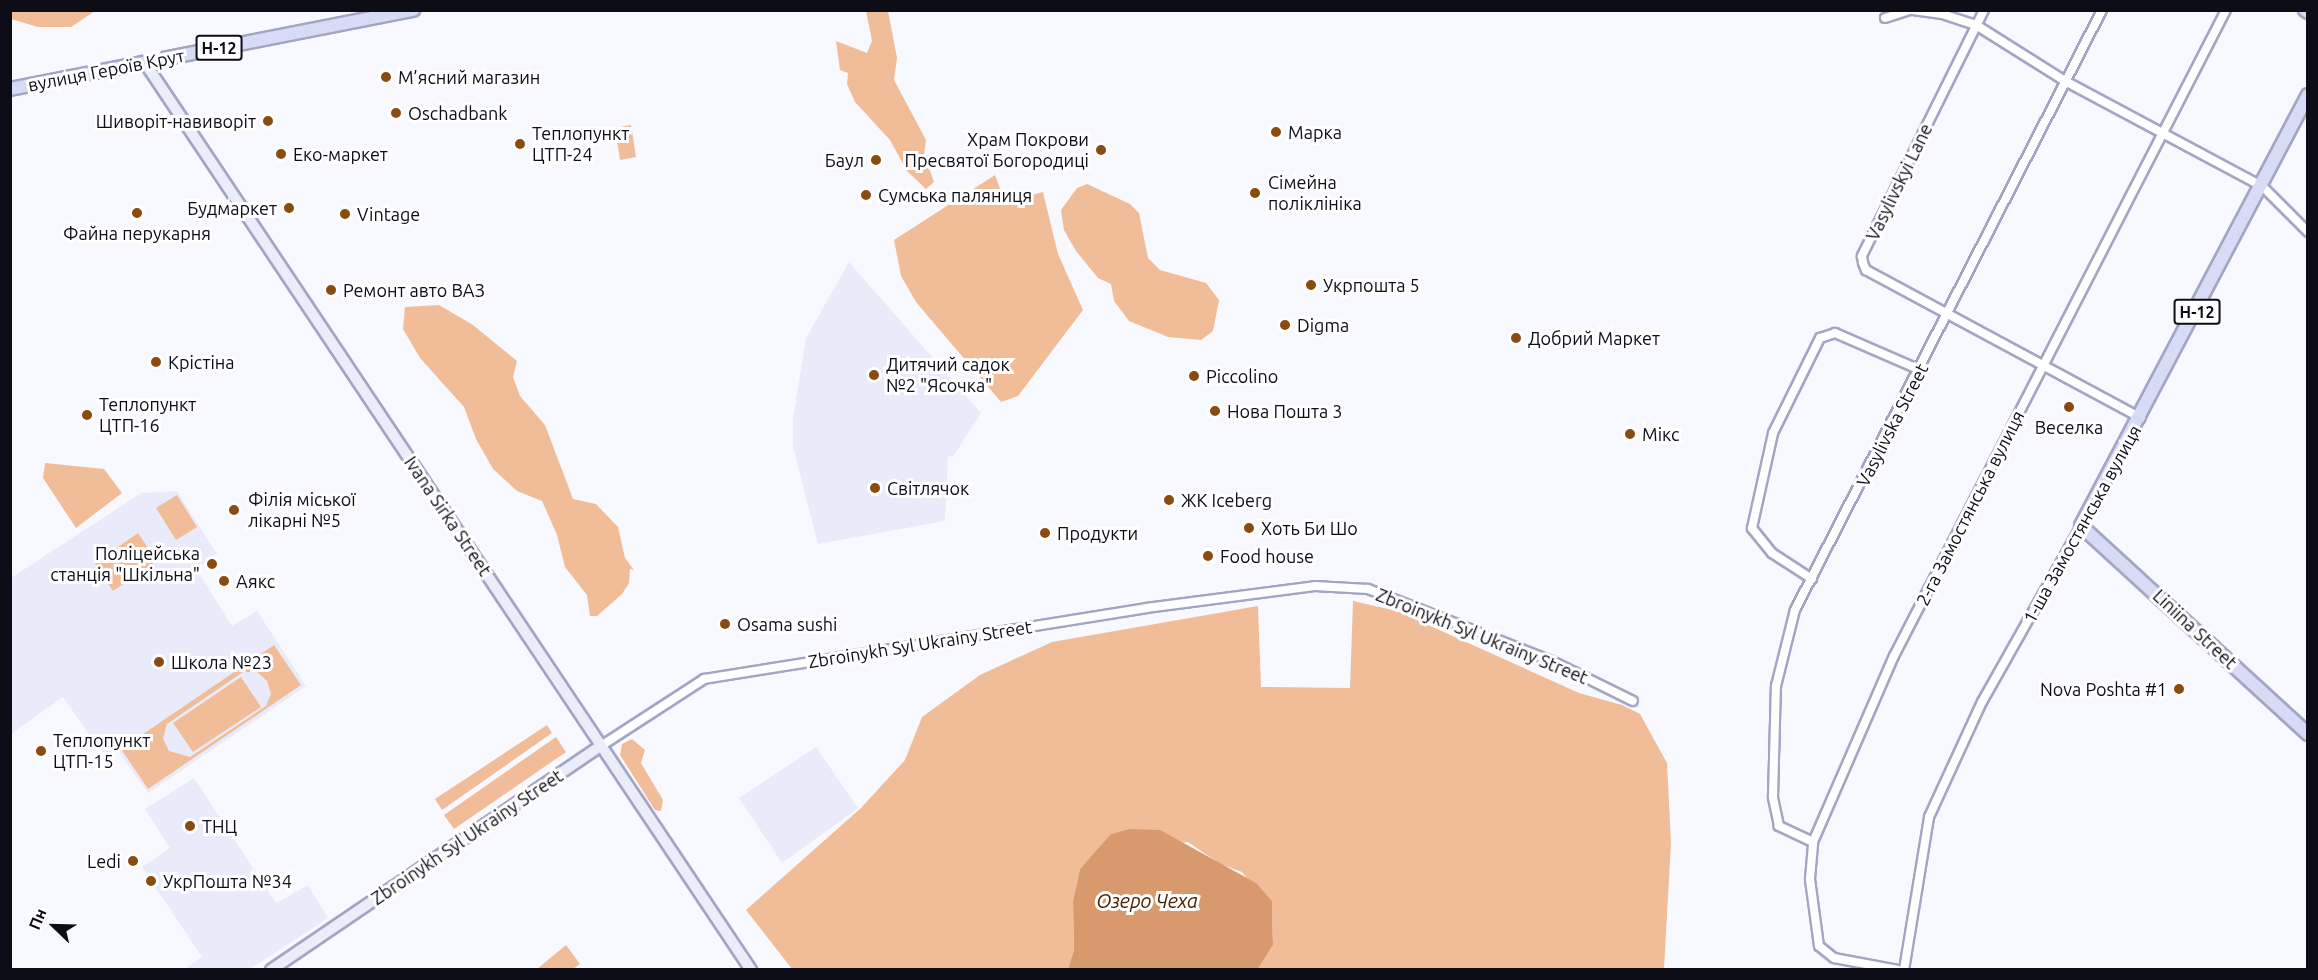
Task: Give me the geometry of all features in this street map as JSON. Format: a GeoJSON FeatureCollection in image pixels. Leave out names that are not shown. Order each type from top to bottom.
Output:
{"type":"FeatureCollection","features":[{"type":"Feature","properties":{"kind":"main road","name":"вулиця Героїв Крут"},"geometry":{"type":"LineString","coordinates":[[10,89],[413,10]]}},
{"type":"Feature","properties":{"kind":"main road","name":"1-ша Замостянська вулиця"},"geometry":{"type":"LineString","coordinates":[[2081,526],[2141,418],[2262,186],[2307,94]]}},
{"type":"Feature","properties":{"kind":"main road","name":"Liniina Street"},"geometry":{"type":"LineString","coordinates":[[2081,526],[2307,734]]}},
{"type":"Feature","properties":{"kind":"street"},"geometry":{"type":"LineString","coordinates":[[1885,18],[1912,10],[1942,14],[1976,25],[2065,81],[2165,132],[2262,186],[2307,232]]}},
{"type":"Feature","properties":{"kind":"street","name":"Vasylivskyi Lane"},"geometry":{"type":"LineString","coordinates":[[1949,315],[1866,270],[1863,255],[1984,10]]}},
{"type":"Feature","properties":{"kind":"street","name":"Vasylivska Street"},"geometry":{"type":"LineString","coordinates":[[1813,842],[1779,826],[1773,797],[1776,686],[1795,610],[1949,315],[2065,81],[2103,10]]}},
{"type":"Feature","properties":{"kind":"street","name":"2-га Замостянська вулиця"},"geometry":{"type":"LineString","coordinates":[[1898,969],[1834,958],[1819,946],[1810,879],[1813,842],[1894,656],[2226,10]]}},
{"type":"Feature","properties":{"kind":"street","name":"Ivana Sirka Street"},"geometry":{"type":"LineString","coordinates":[[144,63],[751,969]]}},
{"type":"Feature","properties":{"kind":"street"},"geometry":{"type":"LineString","coordinates":[[1949,315],[2141,418]]}},
{"type":"Feature","properties":{"kind":"street"},"geometry":{"type":"LineString","coordinates":[[1812,579],[1772,553],[1752,528],[1773,433],[1820,338],[1835,333],[1920,370]]}},
{"type":"Feature","properties":{"kind":"street","name":"1-ша Замостянська вулиця"},"geometry":{"type":"LineString","coordinates":[[1904,969],[1929,817],[1982,702],[2081,526]]}},
{"type":"Feature","properties":{"kind":"street","name":"Zbroinykh Syl Ukrainy Street"},"geometry":{"type":"LineString","coordinates":[[271,969],[704,679],[1146,608],[1316,586],[1368,589],[1552,661],[1633,701]]}},
{"type":"Feature","properties":{"kind":"shaded area"},"geometry":{"type":"Polygon","coordinates":[[[10,11],[95,11],[71,27],[38,27],[11,19],[10,11]]]}},
{"type":"Feature","properties":{"kind":"shaded area"},"geometry":{"type":"Polygon","coordinates":[[[866,11],[888,11],[897,58],[894,80],[926,140],[924,154],[934,182],[926,189],[907,171],[890,140],[855,102],[847,84],[848,73],[840,70],[836,41],[867,53],[872,41],[866,11]]]}},
{"type":"Feature","properties":{"kind":"shaded area"},"geometry":{"type":"Polygon","coordinates":[[[631,125],[636,157],[620,160],[615,128],[631,125]]]}},
{"type":"Feature","properties":{"kind":"shaded area"},"geometry":{"type":"Polygon","coordinates":[[[995,175],[1005,202],[1043,192],[1058,254],[1083,310],[1018,396],[1001,402],[916,302],[901,276],[894,240],[995,175]]]}},
{"type":"Feature","properties":{"kind":"shaded area"},"geometry":{"type":"Polygon","coordinates":[[[1087,184],[1130,204],[1139,213],[1148,258],[1160,270],[1206,283],[1219,300],[1213,331],[1201,340],[1168,337],[1129,321],[1114,301],[1111,284],[1098,278],[1076,251],[1064,230],[1061,210],[1077,188],[1087,184]]]}},
{"type":"Feature","properties":{"kind":"shaded area"},"geometry":{"type":"Polygon","coordinates":[[[849,262],[981,413],[953,457],[948,456],[945,521],[818,544],[793,447],[793,419],[806,338],[849,262]]]}},
{"type":"Feature","properties":{"kind":"shaded area"},"geometry":{"type":"Polygon","coordinates":[[[439,305],[473,325],[517,361],[513,377],[520,396],[545,425],[573,499],[596,504],[618,527],[625,558],[634,570],[630,569],[629,583],[622,594],[597,616],[590,616],[587,595],[565,567],[557,535],[542,501],[517,491],[493,469],[476,439],[464,407],[420,358],[403,329],[405,307],[439,305]]]}},
{"type":"Feature","properties":{"kind":"shaded area"},"geometry":{"type":"Polygon","coordinates":[[[45,463],[104,469],[122,493],[76,528],[43,478],[45,463]]]}},
{"type":"Feature","properties":{"kind":"shaded area","name":"Школа №23"},"geometry":{"type":"Polygon","coordinates":[[[177,491],[217,554],[197,570],[232,626],[257,611],[306,686],[148,793],[118,751],[105,757],[63,697],[11,734],[11,578],[141,493],[177,491]]]}},
{"type":"Feature","properties":{"kind":"shaded area"},"geometry":{"type":"Polygon","coordinates":[[[177,495],[197,527],[176,540],[156,508],[177,495]]]}},
{"type":"Feature","properties":{"kind":"shaded area"},"geometry":{"type":"Polygon","coordinates":[[[138,533],[157,561],[113,591],[95,563],[138,533]]]}},
{"type":"Feature","properties":{"kind":"shaded area"},"geometry":{"type":"Polygon","coordinates":[[[1353,601],[1397,611],[1579,693],[1622,705],[1640,714],[1667,763],[1671,843],[1664,969],[1258,969],[1273,945],[1272,911],[1242,872],[1220,864],[1188,842],[1095,853],[1080,869],[1073,901],[1074,950],[1068,969],[792,969],[746,910],[861,808],[905,760],[922,717],[980,675],[1052,642],[1258,606],[1261,687],[1350,688],[1353,601]]]}},
{"type":"Feature","properties":{"kind":"shaded area"},"geometry":{"type":"Polygon","coordinates":[[[274,645],[301,685],[148,789],[121,749],[274,645]],[[243,672],[167,724],[163,738],[169,751],[190,757],[266,706],[271,694],[267,681],[257,672],[243,672]]]}},
{"type":"Feature","properties":{"kind":"shaded area"},"geometry":{"type":"Polygon","coordinates":[[[241,677],[261,707],[193,752],[173,723],[241,677]]]}},
{"type":"Feature","properties":{"kind":"shaded area"},"geometry":{"type":"Polygon","coordinates":[[[547,725],[552,733],[442,810],[435,799],[547,725]]]}},
{"type":"Feature","properties":{"kind":"shaded area"},"geometry":{"type":"Polygon","coordinates":[[[556,737],[566,752],[454,829],[444,815],[556,737]]]}},
{"type":"Feature","properties":{"kind":"shaded area"},"geometry":{"type":"Polygon","coordinates":[[[632,739],[645,750],[641,763],[663,800],[661,811],[655,810],[620,755],[622,744],[632,739]]]}},
{"type":"Feature","properties":{"kind":"shaded area"},"geometry":{"type":"Polygon","coordinates":[[[816,747],[858,808],[782,863],[739,798],[816,747]]]}},
{"type":"Feature","properties":{"kind":"shaded area"},"geometry":{"type":"Polygon","coordinates":[[[194,778],[276,903],[308,885],[328,918],[250,969],[185,969],[202,957],[142,867],[170,848],[145,809],[194,778]]]}},
{"type":"Feature","properties":{"kind":"shaded area"},"geometry":{"type":"Polygon","coordinates":[[[566,945],[580,964],[573,969],[537,969],[566,945]]]}},
{"type":"Feature","properties":{"kind":"water","name":"Озеро Чеха"},"geometry":{"type":"Polygon","coordinates":[[[1130,829],[1160,830],[1256,883],[1272,901],[1273,945],[1258,969],[1068,969],[1074,950],[1073,901],[1080,869],[1111,834],[1130,829]]]}},
{"type":"Feature","properties":{"kind":"place","name":"М’ясний магазин"},"geometry":{"type":"Point","coordinates":[386,77]}},
{"type":"Feature","properties":{"kind":"place","name":"Oschadbank"},"geometry":{"type":"Point","coordinates":[396,113]}},
{"type":"Feature","properties":{"kind":"place","name":"Шиворіт-навиворіт"},"geometry":{"type":"Point","coordinates":[268,121]}},
{"type":"Feature","properties":{"kind":"place","name":"Марка"},"geometry":{"type":"Point","coordinates":[1276,132]}},
{"type":"Feature","properties":{"kind":"place","name":"Теплопункт ЦТП-24"},"geometry":{"type":"Point","coordinates":[520,144]}},
{"type":"Feature","properties":{"kind":"place","name":"Храм Покрови Пресвятої Богородиці"},"geometry":{"type":"Point","coordinates":[1101,150]}},
{"type":"Feature","properties":{"kind":"place","name":"Еко-маркет"},"geometry":{"type":"Point","coordinates":[281,154]}},
{"type":"Feature","properties":{"kind":"place","name":"Баул"},"geometry":{"type":"Point","coordinates":[876,160]}},
{"type":"Feature","properties":{"kind":"place","name":"Сімейна поліклініка"},"geometry":{"type":"Point","coordinates":[1255,193]}},
{"type":"Feature","properties":{"kind":"place","name":"Сумська паляниця"},"geometry":{"type":"Point","coordinates":[866,195]}},
{"type":"Feature","properties":{"kind":"place","name":"Будмаркет"},"geometry":{"type":"Point","coordinates":[289,208]}},
{"type":"Feature","properties":{"kind":"place","name":"Файна перукарня"},"geometry":{"type":"Point","coordinates":[137,213]}},
{"type":"Feature","properties":{"kind":"place","name":"Vintage"},"geometry":{"type":"Point","coordinates":[345,214]}},
{"type":"Feature","properties":{"kind":"place","name":"Укрпошта 5"},"geometry":{"type":"Point","coordinates":[1311,285]}},
{"type":"Feature","properties":{"kind":"place","name":"Ремонт авто ВАЗ"},"geometry":{"type":"Point","coordinates":[331,290]}},
{"type":"Feature","properties":{"kind":"place","name":"Digma"},"geometry":{"type":"Point","coordinates":[1285,325]}},
{"type":"Feature","properties":{"kind":"place","name":"Добрий Маркет"},"geometry":{"type":"Point","coordinates":[1516,338]}},
{"type":"Feature","properties":{"kind":"place","name":"Крістіна"},"geometry":{"type":"Point","coordinates":[156,362]}},
{"type":"Feature","properties":{"kind":"place","name":"Дитячий садок №2 \"Ясочка\""},"geometry":{"type":"Point","coordinates":[874,375]}},
{"type":"Feature","properties":{"kind":"place","name":"Piccolino"},"geometry":{"type":"Point","coordinates":[1194,376]}},
{"type":"Feature","properties":{"kind":"place","name":"Веселка"},"geometry":{"type":"Point","coordinates":[2069,407]}},
{"type":"Feature","properties":{"kind":"place","name":"Нова Пошта 3"},"geometry":{"type":"Point","coordinates":[1215,411]}},
{"type":"Feature","properties":{"kind":"place","name":"Теплопункт ЦТП-16"},"geometry":{"type":"Point","coordinates":[87,415]}},
{"type":"Feature","properties":{"kind":"place","name":"Мікс"},"geometry":{"type":"Point","coordinates":[1630,434]}},
{"type":"Feature","properties":{"kind":"place","name":"Світлячок"},"geometry":{"type":"Point","coordinates":[875,488]}},
{"type":"Feature","properties":{"kind":"place","name":"ЖК Iceberg"},"geometry":{"type":"Point","coordinates":[1169,500]}},
{"type":"Feature","properties":{"kind":"place","name":"Філія міської лікарні №5"},"geometry":{"type":"Point","coordinates":[234,510]}},
{"type":"Feature","properties":{"kind":"place","name":"Хоть Би Шо"},"geometry":{"type":"Point","coordinates":[1249,528]}},
{"type":"Feature","properties":{"kind":"place","name":"Продукти"},"geometry":{"type":"Point","coordinates":[1045,533]}},
{"type":"Feature","properties":{"kind":"place","name":"Food house"},"geometry":{"type":"Point","coordinates":[1208,556]}},
{"type":"Feature","properties":{"kind":"place","name":"Поліцейська станція \"Шкільна\""},"geometry":{"type":"Point","coordinates":[212,564]}},
{"type":"Feature","properties":{"kind":"place","name":"Аякс"},"geometry":{"type":"Point","coordinates":[224,581]}},
{"type":"Feature","properties":{"kind":"place","name":"Osama sushi"},"geometry":{"type":"Point","coordinates":[725,624]}},
{"type":"Feature","properties":{"kind":"place","name":"Школа №23"},"geometry":{"type":"Point","coordinates":[159,662]}},
{"type":"Feature","properties":{"kind":"place","name":"Nova Poshta #1"},"geometry":{"type":"Point","coordinates":[2179,689]}},
{"type":"Feature","properties":{"kind":"place","name":"Теплопункт ЦТП-15"},"geometry":{"type":"Point","coordinates":[41,751]}},
{"type":"Feature","properties":{"kind":"place","name":"ТНЦ"},"geometry":{"type":"Point","coordinates":[190,826]}},
{"type":"Feature","properties":{"kind":"place","name":"Ledi"},"geometry":{"type":"Point","coordinates":[133,861]}},
{"type":"Feature","properties":{"kind":"place","name":"УкрПошта №34"},"geometry":{"type":"Point","coordinates":[151,881]}}]}
